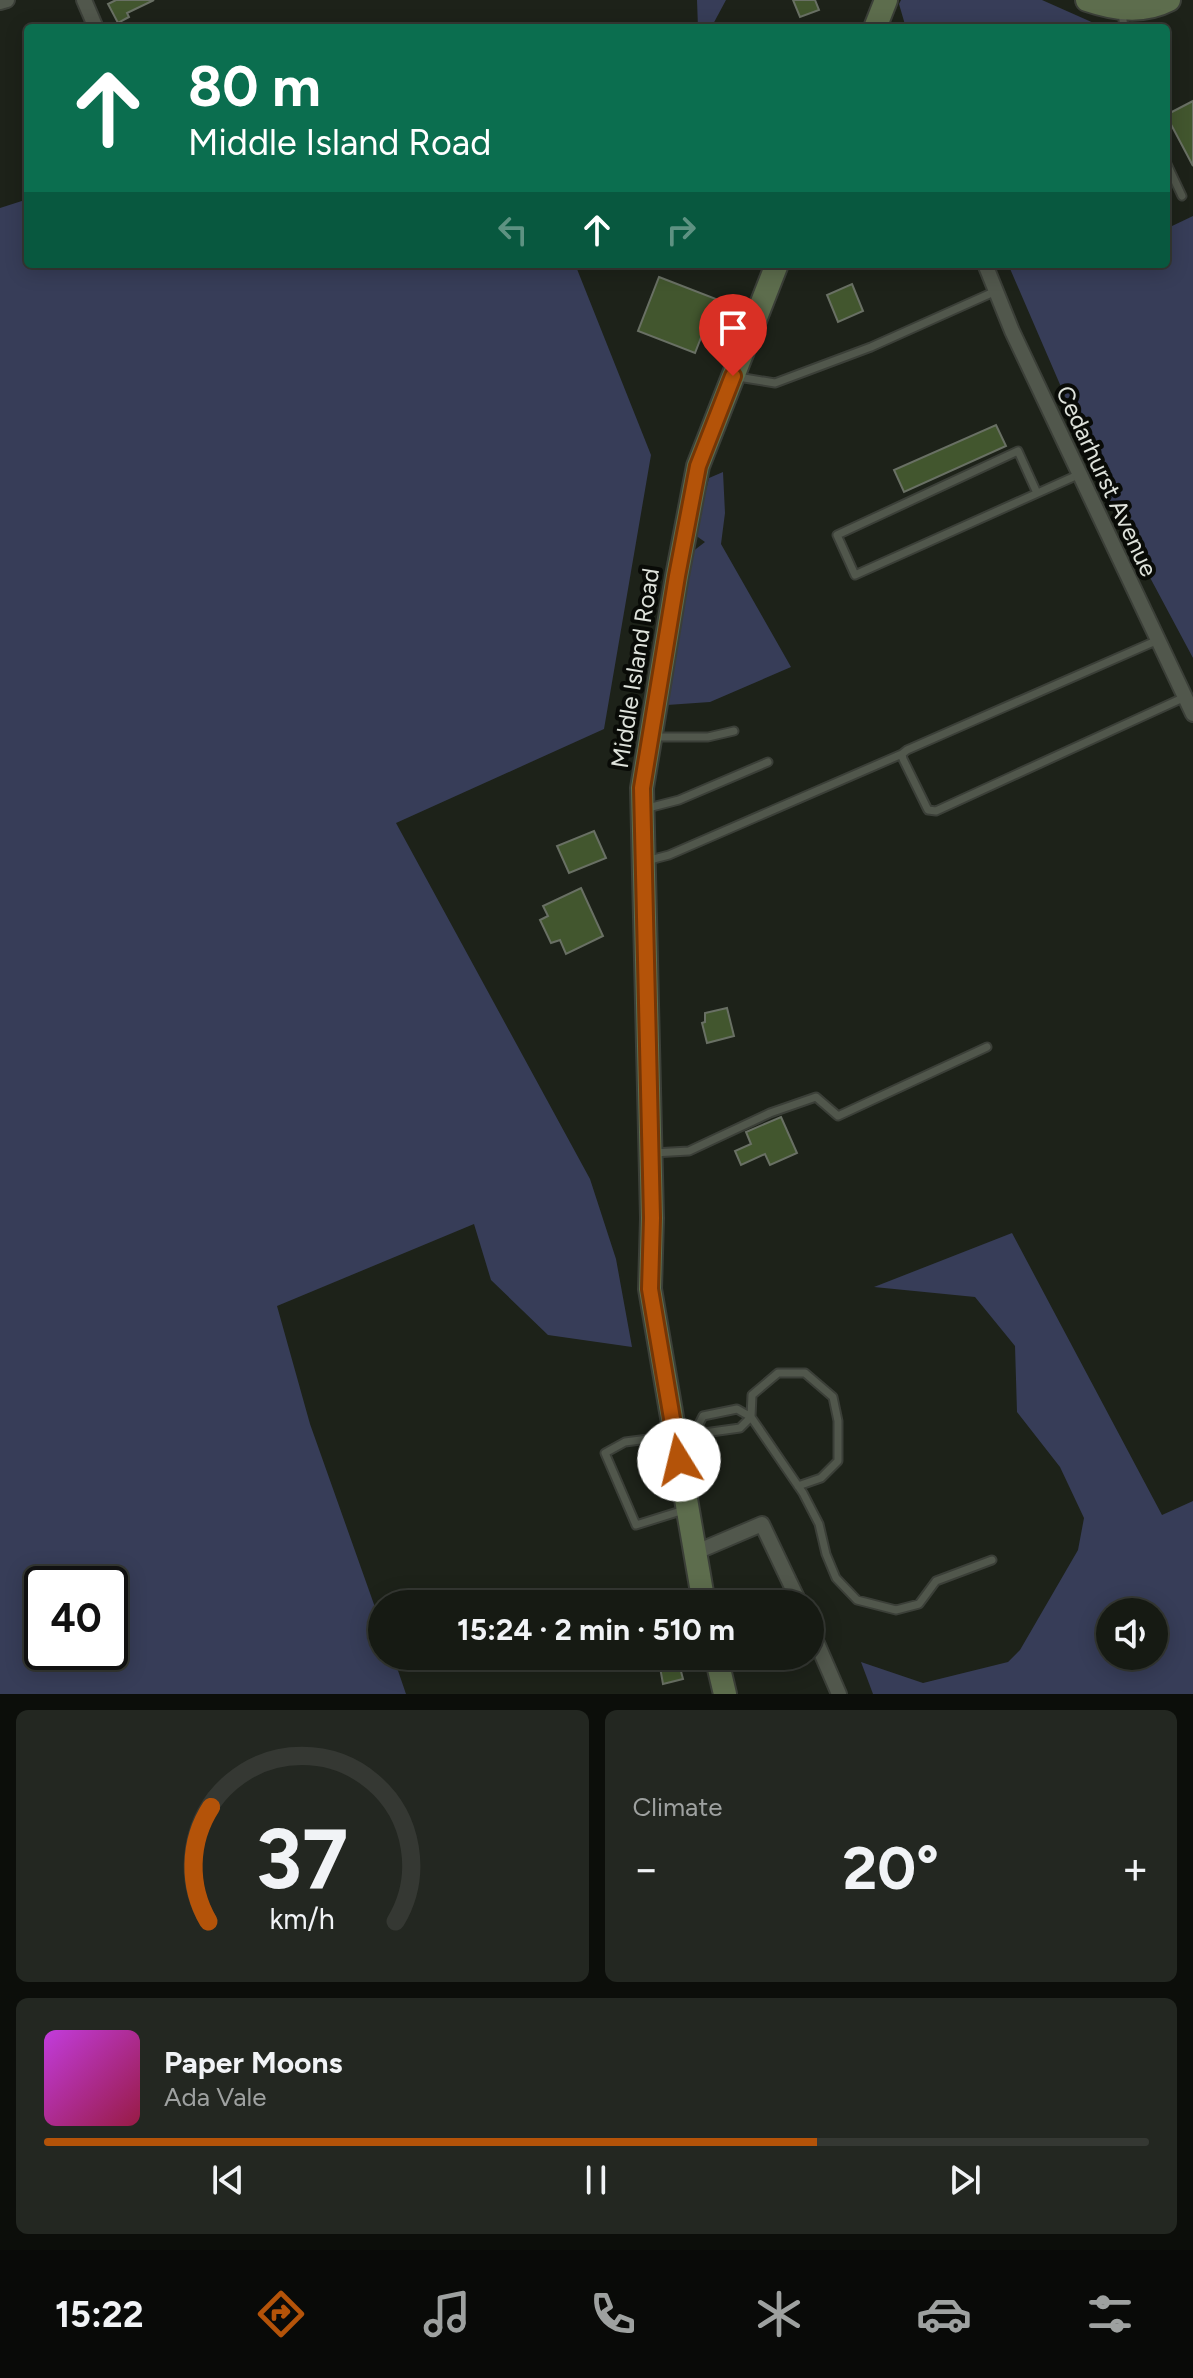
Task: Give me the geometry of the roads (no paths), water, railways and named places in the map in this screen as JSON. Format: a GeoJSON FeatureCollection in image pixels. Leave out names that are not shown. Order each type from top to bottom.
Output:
{"type":"FeatureCollection","features":[{"type":"Feature","properties":{"kind":"street"},"geometry":{"type":"LineString","coordinates":[[0,2],[7,0]]}},
{"type":"Feature","properties":{"kind":"street"},"geometry":{"type":"LineString","coordinates":[[84,0],[94,24]]}},
{"type":"Feature","properties":{"kind":"street"},"geometry":{"type":"LineString","coordinates":[[1087,0],[1123,19],[1169,0]]}},
{"type":"Feature","properties":{"kind":"street","name":"Middle Island Road"},"geometry":{"type":"LineString","coordinates":[[694,1553],[650,1289],[651,1153],[642,788],[698,466],[775,268]]}},
{"type":"Feature","properties":{"kind":"street","name":"Cedarhurst Avenue"},"geometry":{"type":"LineString","coordinates":[[987,268],[1012,331],[1193,714]]}},
{"type":"Feature","properties":{"kind":"street"},"geometry":{"type":"LineString","coordinates":[[701,1590],[694,1553],[762,1524],[793,1590]]}},
{"type":"Feature","properties":{"kind":"street"},"geometry":{"type":"LineString","coordinates":[[824,1659],[839,1694]]}},
{"type":"Feature","properties":{"kind":"street"},"geometry":{"type":"LineString","coordinates":[[719,1670],[725,1694]]}},
{"type":"Feature","properties":{"kind":"lane"},"geometry":{"type":"LineString","coordinates":[[1170,170],[1182,196]]}},
{"type":"Feature","properties":{"kind":"lane"},"geometry":{"type":"LineString","coordinates":[[733,376],[775,383],[871,347],[996,291]]}},
{"type":"Feature","properties":{"kind":"lane"},"geometry":{"type":"LineString","coordinates":[[1037,493],[1018,451],[837,535],[855,575],[1080,474]]}},
{"type":"Feature","properties":{"kind":"lane"},"geometry":{"type":"LineString","coordinates":[[644,861],[683,849],[1158,640]]}},
{"type":"Feature","properties":{"kind":"lane"},"geometry":{"type":"LineString","coordinates":[[902,754],[928,810],[936,811],[1185,697]]}},
{"type":"Feature","properties":{"kind":"lane"},"geometry":{"type":"LineString","coordinates":[[650,737],[708,737],[734,731]]}},
{"type":"Feature","properties":{"kind":"lane"},"geometry":{"type":"LineString","coordinates":[[642,809],[679,800],[768,762]]}},
{"type":"Feature","properties":{"kind":"lane"},"geometry":{"type":"LineString","coordinates":[[651,1153],[689,1151],[770,1113],[816,1097],[838,1116],[987,1047]]}},
{"type":"Feature","properties":{"kind":"lane"},"geometry":{"type":"LineString","coordinates":[[698,1426],[704,1433],[740,1428],[751,1417],[752,1395],[778,1373],[805,1373],[833,1397],[838,1421],[838,1461],[821,1478],[798,1486]]}},
{"type":"Feature","properties":{"kind":"lane"},"geometry":{"type":"LineString","coordinates":[[687,1510],[636,1525],[605,1453],[625,1442],[698,1426],[703,1416],[737,1409],[751,1417],[798,1486],[819,1524],[836,1578],[857,1600],[896,1610],[919,1604],[936,1581],[992,1560]]}}]}
